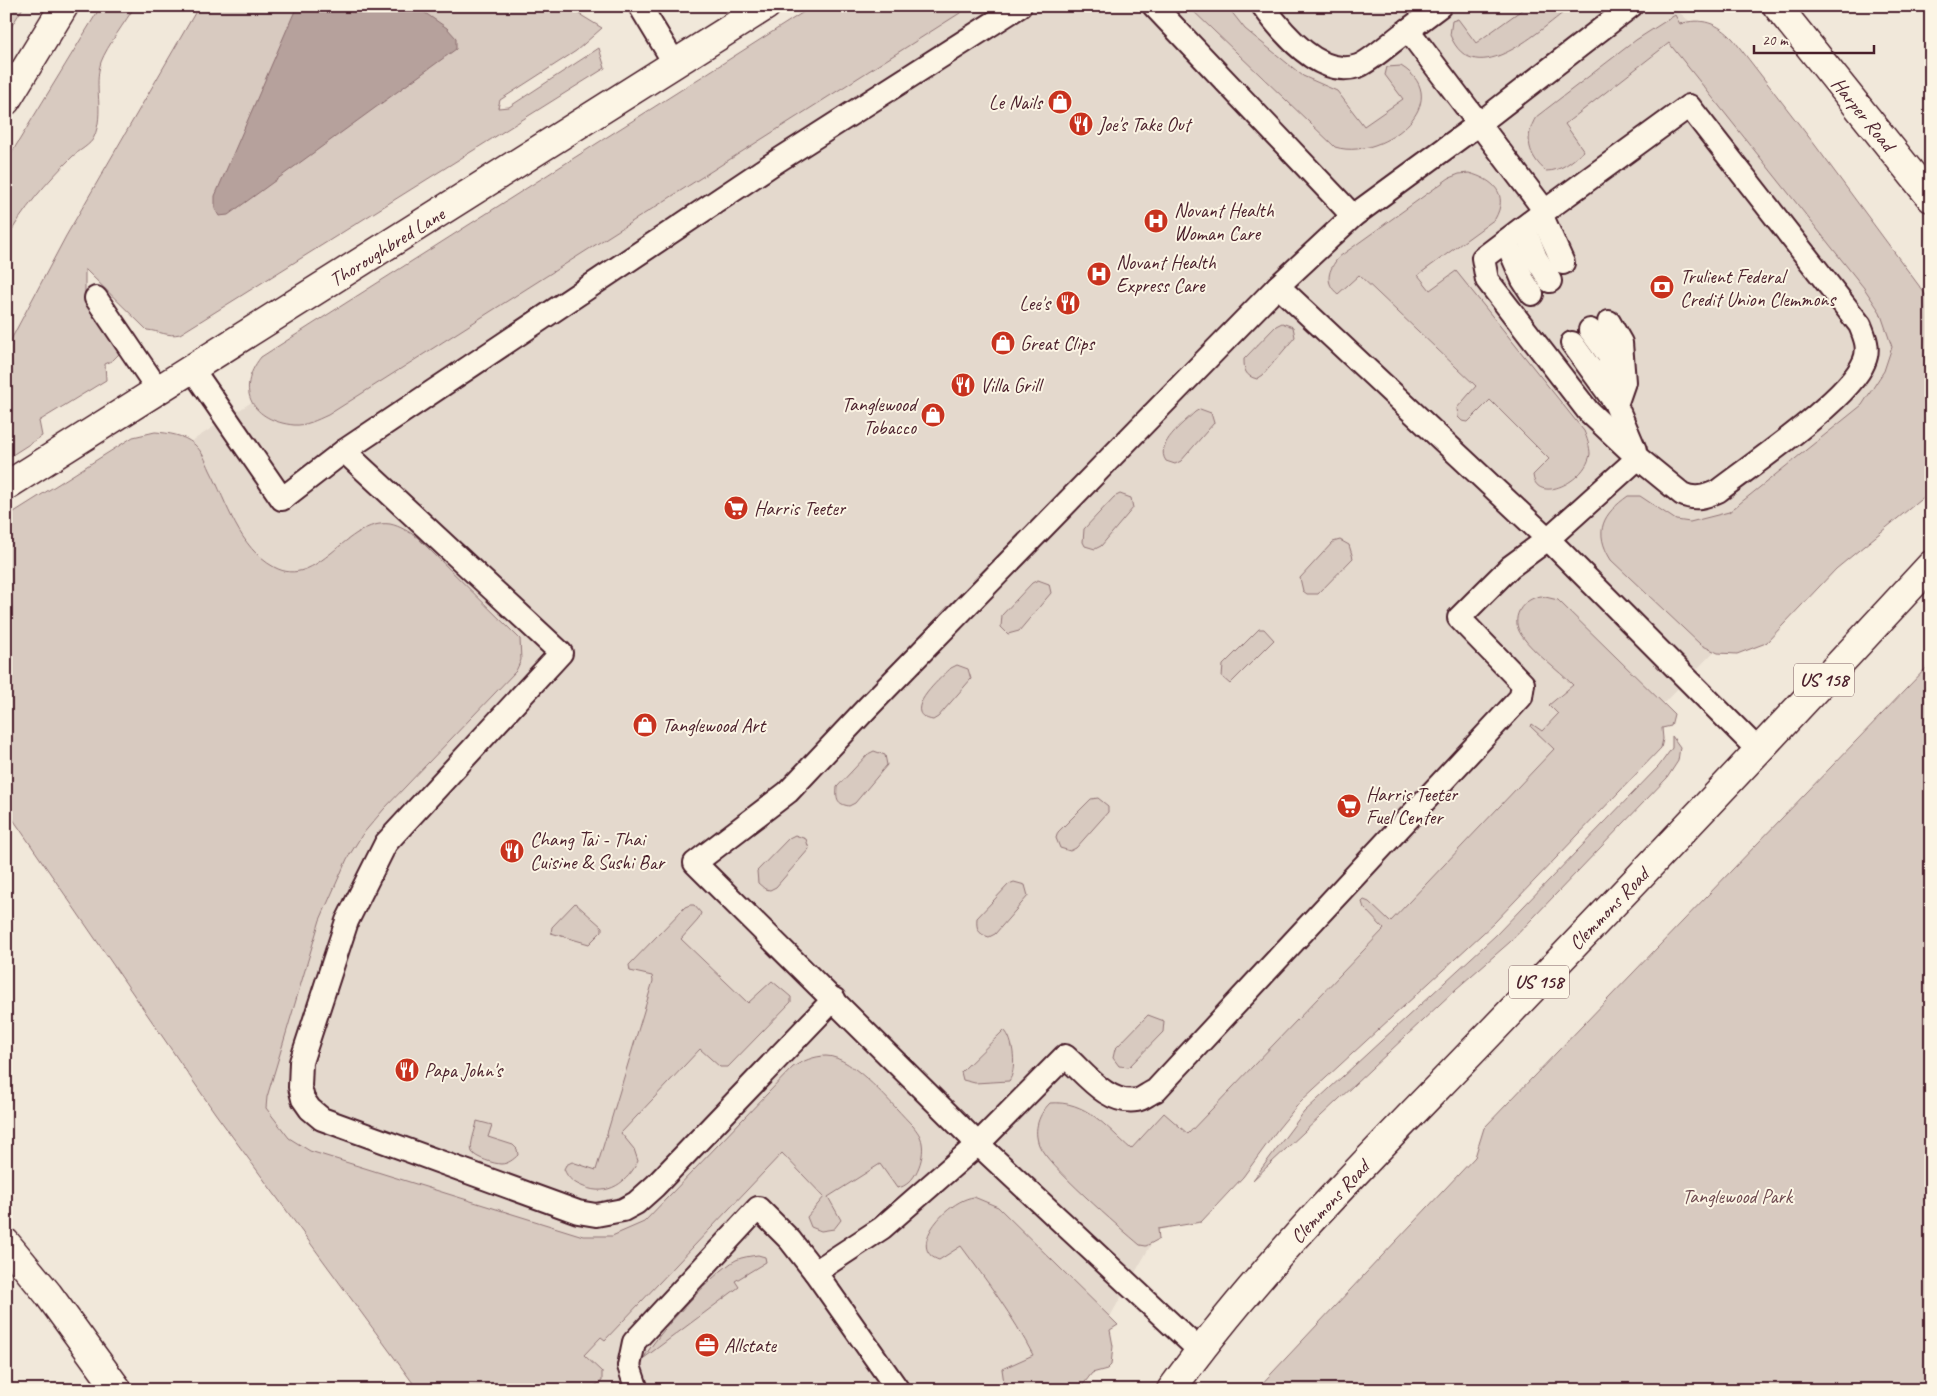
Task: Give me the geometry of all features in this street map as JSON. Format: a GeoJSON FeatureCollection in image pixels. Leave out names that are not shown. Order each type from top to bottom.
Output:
{"type":"FeatureCollection","features":[{"type":"Feature","properties":{"kind":"main road"},"geometry":{"type":"LineString","coordinates":[[6,101],[64,6]]}},
{"type":"Feature","properties":{"kind":"main road","name":"Thoroughbred Lane"},"geometry":{"type":"LineString","coordinates":[[6,486],[193,370],[766,6]]}},
{"type":"Feature","properties":{"kind":"main road","name":"Harper Road"},"geometry":{"type":"LineString","coordinates":[[1777,6],[1931,198]]}},
{"type":"Feature","properties":{"kind":"main road","name":"Clemmons Road"},"geometry":{"type":"LineString","coordinates":[[1171,1390],[1199,1350],[1237,1303],[1361,1168],[1759,751],[1931,565]]}},
{"type":"Feature","properties":{"kind":"main road"},"geometry":{"type":"LineString","coordinates":[[6,1243],[48,1294],[118,1390]]}},
{"type":"Feature","properties":{"kind":"lane"},"geometry":{"type":"LineString","coordinates":[[640,6],[675,64]]}},
{"type":"Feature","properties":{"kind":"lane"},"geometry":{"type":"LineString","coordinates":[[193,370],[282,499],[344,451],[771,165],[1020,6]]}},
{"type":"Feature","properties":{"kind":"lane"},"geometry":{"type":"LineString","coordinates":[[1154,6],[1353,216]]}},
{"type":"Feature","properties":{"kind":"lane"},"geometry":{"type":"LineString","coordinates":[[1263,6],[1282,32],[1298,48],[1330,65],[1358,66],[1440,6]]}},
{"type":"Feature","properties":{"kind":"lane"},"geometry":{"type":"LineString","coordinates":[[1199,1350],[978,1144],[695,863],[788,792],[874,701],[1278,286],[1353,216],[1480,123],[1631,6]]}},
{"type":"Feature","properties":{"kind":"lane"},"geometry":{"type":"LineString","coordinates":[[1408,30],[1480,123],[1537,217],[1557,272]]}},
{"type":"Feature","properties":{"kind":"lane"},"geometry":{"type":"LineString","coordinates":[[1689,106],[1860,325],[1866,340],[1865,361],[1859,372],[1834,400],[1718,491],[1705,497],[1691,498],[1682,494],[1638,458],[1588,411],[1488,280],[1483,258],[1537,217],[1689,106]]}},
{"type":"Feature","properties":{"kind":"lane"},"geometry":{"type":"LineString","coordinates":[[1506,241],[1522,280],[1532,294]]}},
{"type":"Feature","properties":{"kind":"lane"},"geometry":{"type":"LineString","coordinates":[[1278,286],[1548,539],[1759,751]]}},
{"type":"Feature","properties":{"kind":"lane"},"geometry":{"type":"LineString","coordinates":[[96,298],[159,391]]}},
{"type":"Feature","properties":{"kind":"lane"},"geometry":{"type":"LineString","coordinates":[[1616,405],[1624,382],[1621,343],[1590,332],[1616,405],[1638,458]]}},
{"type":"Feature","properties":{"kind":"lane"},"geometry":{"type":"LineString","coordinates":[[344,451],[561,653],[386,843],[347,921],[301,1062],[300,1087],[303,1099],[310,1109],[322,1119],[534,1198],[578,1212],[596,1215],[610,1214],[636,1203],[655,1186],[834,999]]}},
{"type":"Feature","properties":{"kind":"lane"},"geometry":{"type":"LineString","coordinates":[[814,1272],[882,1228],[978,1144],[1065,1056],[1102,1090],[1116,1099],[1138,1100],[1155,1091],[1521,697],[1523,684],[1459,618],[1510,567],[1548,539],[1638,458]]}},
{"type":"Feature","properties":{"kind":"lane"},"geometry":{"type":"LineString","coordinates":[[637,1390],[630,1366],[634,1342],[758,1208],[790,1240],[898,1390]]}},
{"type":"Feature","properties":{"kind":"shaded area"},"geometry":{"type":"Polygon","coordinates":[[[297,6],[415,6],[447,28],[456,38],[456,49],[228,215],[219,216],[215,209],[215,196],[297,6]]]}},
{"type":"Feature","properties":{"kind":"shaded area"},"geometry":{"type":"Polygon","coordinates":[[[857,6],[1672,6],[1720,48],[1931,325],[1931,430],[1176,1201],[1068,1390],[554,1390],[292,1159],[257,1106],[172,454],[857,6]]]}},
{"type":"Feature","properties":{"kind":"green space"},"geometry":{"type":"Polygon","coordinates":[[[6,6],[24,6],[6,35],[6,6]]]}},
{"type":"Feature","properties":{"kind":"green space"},"geometry":{"type":"Polygon","coordinates":[[[101,6],[135,6],[101,62],[98,81],[99,118],[94,137],[45,186],[19,219],[6,241],[6,162],[101,6]]]}},
{"type":"Feature","properties":{"kind":"green space"},"geometry":{"type":"Polygon","coordinates":[[[199,6],[566,6],[602,28],[576,51],[500,100],[498,108],[509,107],[599,48],[605,68],[180,334],[167,334],[147,330],[85,269],[85,293],[116,339],[121,352],[112,361],[105,364],[106,380],[39,421],[42,436],[6,459],[6,349],[66,236],[199,6]]]}},
{"type":"Feature","properties":{"kind":"green space"},"geometry":{"type":"Polygon","coordinates":[[[813,6],[971,6],[328,415],[307,424],[294,425],[280,422],[258,411],[252,402],[249,392],[249,381],[261,357],[813,6]]]}},
{"type":"Feature","properties":{"kind":"green space"},"geometry":{"type":"Polygon","coordinates":[[[1188,6],[1227,6],[1245,29],[1303,76],[1337,91],[1364,126],[1403,99],[1385,75],[1387,67],[1401,66],[1416,80],[1421,96],[1418,111],[1407,125],[1392,137],[1373,146],[1354,149],[1335,147],[1188,6]]]}},
{"type":"Feature","properties":{"kind":"green space"},"geometry":{"type":"Polygon","coordinates":[[[1527,6],[1572,6],[1526,41],[1509,51],[1491,58],[1475,59],[1461,52],[1450,35],[1452,21],[1458,19],[1476,43],[1527,6]]]}},
{"type":"Feature","properties":{"kind":"green space"},"geometry":{"type":"Polygon","coordinates":[[[1675,15],[1680,24],[1702,21],[1715,25],[1733,39],[1815,145],[1931,302],[1931,491],[1836,569],[1766,643],[1737,654],[1718,653],[1701,645],[1611,560],[1603,540],[1603,524],[1612,510],[1628,496],[1640,496],[1676,520],[1690,522],[1729,512],[1862,405],[1884,371],[1892,347],[1880,312],[1864,288],[1669,43],[1565,124],[1584,151],[1566,165],[1552,171],[1546,171],[1535,159],[1529,139],[1532,124],[1536,117],[1636,40],[1675,15]]]}},
{"type":"Feature","properties":{"kind":"green space"},"geometry":{"type":"Polygon","coordinates":[[[1469,173],[1486,180],[1497,189],[1500,195],[1500,202],[1495,219],[1418,275],[1430,290],[1456,271],[1584,431],[1590,451],[1587,464],[1571,481],[1551,489],[1543,488],[1536,484],[1533,475],[1549,459],[1490,400],[1468,422],[1462,421],[1458,417],[1457,408],[1476,386],[1359,275],[1338,294],[1329,281],[1332,267],[1339,257],[1449,178],[1469,173]]]}},
{"type":"Feature","properties":{"kind":"green space"},"geometry":{"type":"Polygon","coordinates":[[[1282,323],[1293,327],[1295,337],[1263,375],[1257,379],[1250,376],[1245,369],[1244,359],[1276,326],[1282,323]]]}},
{"type":"Feature","properties":{"kind":"green space"},"geometry":{"type":"Polygon","coordinates":[[[1200,409],[1211,413],[1214,423],[1181,461],[1175,464],[1166,461],[1163,454],[1167,441],[1178,428],[1200,409]]]}},
{"type":"Feature","properties":{"kind":"green space"},"geometry":{"type":"Polygon","coordinates":[[[155,432],[181,437],[197,447],[202,453],[228,510],[243,537],[262,559],[274,567],[290,572],[304,570],[360,532],[374,525],[394,525],[417,537],[520,639],[521,660],[516,671],[384,809],[362,835],[347,859],[320,920],[267,1097],[266,1108],[289,1138],[310,1151],[583,1236],[612,1236],[644,1222],[793,1067],[809,1059],[826,1056],[837,1058],[860,1073],[913,1126],[921,1138],[923,1149],[914,1177],[903,1186],[897,1188],[880,1164],[828,1197],[841,1220],[834,1229],[821,1231],[811,1227],[807,1217],[824,1197],[782,1153],[605,1340],[601,1337],[584,1355],[602,1372],[602,1381],[589,1390],[418,1390],[215,1113],[6,809],[6,517],[133,437],[155,432]]]}},
{"type":"Feature","properties":{"kind":"green space"},"geometry":{"type":"Polygon","coordinates":[[[1120,494],[1131,498],[1133,508],[1101,546],[1095,549],[1085,546],[1083,542],[1084,529],[1114,497],[1120,494]]]}},
{"type":"Feature","properties":{"kind":"green space"},"geometry":{"type":"Polygon","coordinates":[[[1340,540],[1349,545],[1353,558],[1318,594],[1307,594],[1303,591],[1300,578],[1333,542],[1340,540]]]}},
{"type":"Feature","properties":{"kind":"green space"},"geometry":{"type":"Polygon","coordinates":[[[1038,580],[1049,584],[1051,593],[1019,631],[1008,634],[1001,627],[1002,615],[1032,583],[1038,580]]]}},
{"type":"Feature","properties":{"kind":"green space"},"geometry":{"type":"Polygon","coordinates":[[[1541,596],[1558,600],[1674,714],[1671,726],[1662,728],[1663,739],[1661,748],[1494,923],[1301,1101],[1243,1177],[1201,1222],[1158,1229],[1159,1239],[1146,1246],[1140,1245],[1085,1196],[1045,1154],[1037,1139],[1038,1122],[1043,1112],[1050,1103],[1063,1103],[1085,1110],[1104,1124],[1131,1149],[1164,1113],[1188,1134],[1384,929],[1364,908],[1362,902],[1364,900],[1369,902],[1390,922],[1554,749],[1531,727],[1532,724],[1542,731],[1558,714],[1549,705],[1573,685],[1527,642],[1518,629],[1517,623],[1517,616],[1523,605],[1541,596]]]}},
{"type":"Feature","properties":{"kind":"green space"},"geometry":{"type":"Polygon","coordinates":[[[1259,629],[1264,629],[1274,640],[1230,684],[1222,677],[1223,665],[1259,629]]]}},
{"type":"Feature","properties":{"kind":"green space","name":"Tanglewood Park"},"geometry":{"type":"Polygon","coordinates":[[[1931,663],[1931,1390],[1256,1390],[1475,1157],[1484,1128],[1931,663]]]}},
{"type":"Feature","properties":{"kind":"green space"},"geometry":{"type":"Polygon","coordinates":[[[957,665],[968,669],[971,679],[938,717],[933,720],[923,716],[920,711],[925,696],[951,668],[957,665]]]}},
{"type":"Feature","properties":{"kind":"green space"},"geometry":{"type":"Polygon","coordinates":[[[1672,736],[1680,747],[1678,761],[1667,778],[1510,942],[1456,989],[1253,1180],[1304,1112],[1496,935],[1659,766],[1672,748],[1672,736]]]}},
{"type":"Feature","properties":{"kind":"green space"},"geometry":{"type":"Polygon","coordinates":[[[874,751],[885,755],[887,765],[855,803],[849,806],[842,804],[837,798],[837,787],[868,754],[874,751]]]}},
{"type":"Feature","properties":{"kind":"green space"},"geometry":{"type":"Polygon","coordinates":[[[1098,798],[1108,806],[1108,812],[1076,848],[1070,851],[1060,848],[1056,838],[1058,832],[1091,799],[1098,798]]]}},
{"type":"Feature","properties":{"kind":"green space"},"geometry":{"type":"Polygon","coordinates":[[[795,835],[806,839],[809,849],[776,887],[770,890],[765,889],[758,883],[757,871],[789,838],[795,835]]]}},
{"type":"Feature","properties":{"kind":"green space"},"geometry":{"type":"Polygon","coordinates":[[[1014,882],[1025,885],[1028,896],[995,934],[989,937],[980,933],[977,928],[977,918],[1009,884],[1014,882]]]}},
{"type":"Feature","properties":{"kind":"green space"},"geometry":{"type":"Polygon","coordinates":[[[575,903],[602,927],[602,931],[589,944],[551,933],[552,927],[575,903]]]}},
{"type":"Feature","properties":{"kind":"green space"},"geometry":{"type":"Polygon","coordinates":[[[694,905],[701,913],[698,920],[681,939],[748,1003],[772,981],[791,997],[791,1002],[728,1067],[720,1067],[700,1049],[621,1133],[634,1149],[638,1161],[629,1175],[616,1186],[609,1189],[593,1190],[584,1187],[572,1180],[564,1169],[566,1165],[572,1162],[596,1170],[653,981],[652,976],[630,971],[629,965],[685,907],[694,905]]]}},
{"type":"Feature","properties":{"kind":"green space"},"geometry":{"type":"Polygon","coordinates":[[[1148,1015],[1164,1021],[1163,1032],[1129,1067],[1119,1066],[1113,1058],[1115,1049],[1148,1015]]]}},
{"type":"Feature","properties":{"kind":"green space"},"geometry":{"type":"Polygon","coordinates":[[[1004,1030],[1010,1040],[1014,1062],[1009,1081],[975,1083],[963,1080],[961,1072],[1004,1030]]]}},
{"type":"Feature","properties":{"kind":"green space"},"geometry":{"type":"Polygon","coordinates":[[[477,1121],[492,1125],[488,1137],[513,1145],[517,1149],[518,1155],[513,1160],[501,1164],[485,1160],[474,1154],[471,1145],[477,1121]]]}},
{"type":"Feature","properties":{"kind":"green space"},"geometry":{"type":"Polygon","coordinates":[[[974,1197],[998,1207],[1118,1325],[1110,1330],[1113,1346],[1111,1365],[1107,1369],[1092,1373],[1079,1390],[1005,1390],[1002,1369],[1033,1355],[1017,1326],[961,1246],[939,1260],[930,1254],[926,1246],[928,1236],[942,1215],[963,1200],[974,1197]]]}},
{"type":"Feature","properties":{"kind":"green space"},"geometry":{"type":"Polygon","coordinates":[[[758,1255],[765,1257],[766,1262],[735,1281],[739,1287],[644,1358],[672,1320],[726,1266],[744,1257],[758,1255]]]}},
{"type":"Feature","properties":{"kind":"place","name":"Le Nails"},"geometry":{"type":"Point","coordinates":[1060,102]}},
{"type":"Feature","properties":{"kind":"place","name":"Joe's Take Out"},"geometry":{"type":"Point","coordinates":[1081,124]}},
{"type":"Feature","properties":{"kind":"place","name":"Novant Health Woman Care"},"geometry":{"type":"Point","coordinates":[1156,221]}},
{"type":"Feature","properties":{"kind":"place","name":"Novant Health Express Care"},"geometry":{"type":"Point","coordinates":[1099,274]}},
{"type":"Feature","properties":{"kind":"place","name":"Trulient Federal Credit Union Clemmons"},"geometry":{"type":"Point","coordinates":[1662,287]}},
{"type":"Feature","properties":{"kind":"place","name":"Lee's"},"geometry":{"type":"Point","coordinates":[1068,303]}},
{"type":"Feature","properties":{"kind":"place","name":"Great Clips"},"geometry":{"type":"Point","coordinates":[1003,343]}},
{"type":"Feature","properties":{"kind":"place","name":"Villa Grill"},"geometry":{"type":"Point","coordinates":[963,385]}},
{"type":"Feature","properties":{"kind":"place","name":"Tanglewood Tobacco"},"geometry":{"type":"Point","coordinates":[933,415]}},
{"type":"Feature","properties":{"kind":"place","name":"Harris Teeter"},"geometry":{"type":"Point","coordinates":[736,508]}},
{"type":"Feature","properties":{"kind":"place","name":"Tanglewood Art"},"geometry":{"type":"Point","coordinates":[645,725]}},
{"type":"Feature","properties":{"kind":"place","name":"Harris Teeter Fuel Center"},"geometry":{"type":"Point","coordinates":[1349,806]}},
{"type":"Feature","properties":{"kind":"place","name":"Chang Tai - Thai Cuisine & Sushi Bar"},"geometry":{"type":"Point","coordinates":[512,851]}},
{"type":"Feature","properties":{"kind":"place","name":"Papa John's"},"geometry":{"type":"Point","coordinates":[407,1070]}},
{"type":"Feature","properties":{"kind":"place","name":"Allstate"},"geometry":{"type":"Point","coordinates":[707,1345]}}]}
